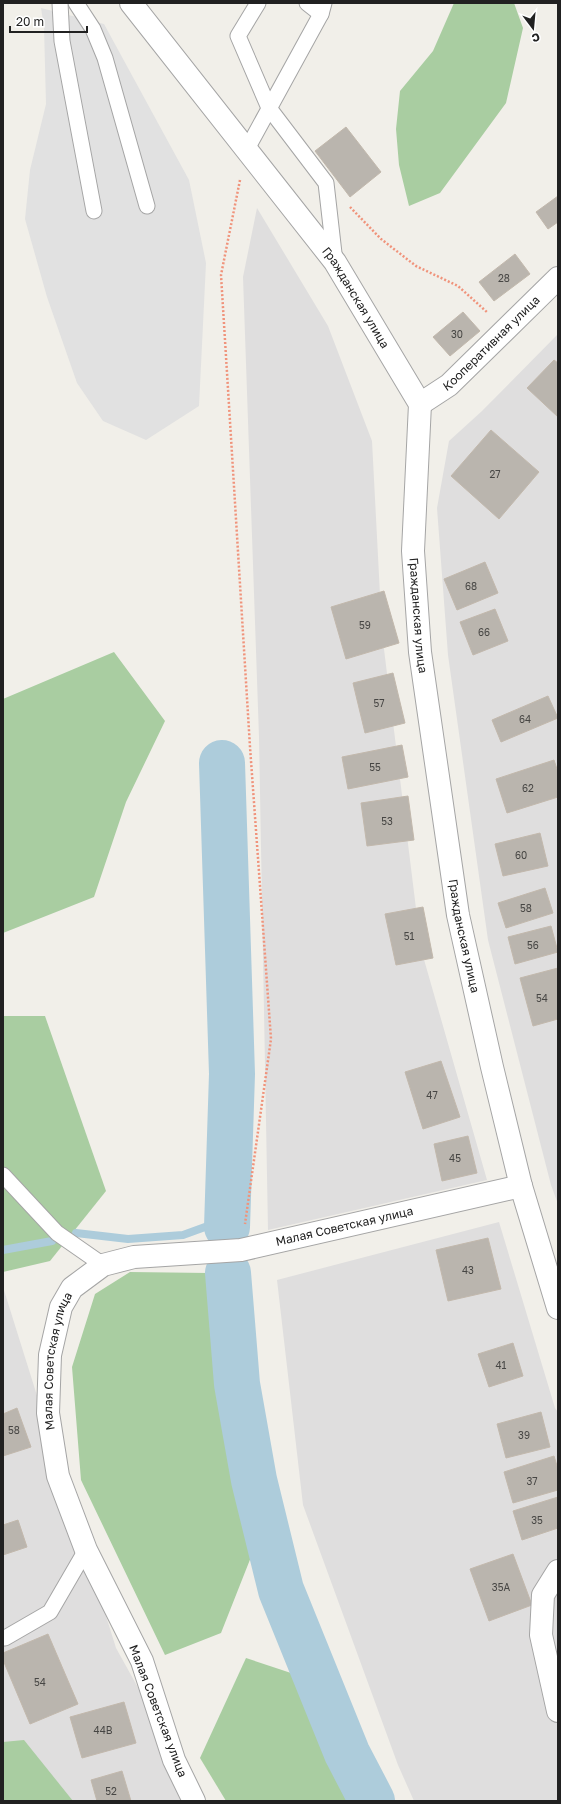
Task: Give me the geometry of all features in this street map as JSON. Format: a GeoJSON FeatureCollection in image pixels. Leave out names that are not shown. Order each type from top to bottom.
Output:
{"type":"FeatureCollection","features":[{"type":"Feature","properties":{"kind":"street","name":"Гражданская улица"},"geometry":{"type":"LineString","coordinates":[[131,3],[335,262],[420,404],[413,551],[420,652],[458,915],[492,1067],[521,1186],[551,1263],[558,1308]]}},
{"type":"Feature","properties":{"kind":"street","name":"Кооперативная улица"},"geometry":{"type":"LineString","coordinates":[[420,404],[449,385],[558,278]]}},
{"type":"Feature","properties":{"kind":"street","name":"Малая Советская улица"},"geometry":{"type":"LineString","coordinates":[[194,1801],[174,1760],[142,1661],[86,1550],[58,1476],[48,1413],[50,1355],[61,1308],[72,1288],[103,1265],[134,1257],[241,1250],[521,1186]]}},
{"type":"Feature","properties":{"kind":"street"},"geometry":{"type":"LineString","coordinates":[[558,1571],[543,1595],[541,1635],[558,1711]]}},
{"type":"Feature","properties":{"kind":"lane"},"geometry":{"type":"LineString","coordinates":[[60,3],[62,41],[94,212]]}},
{"type":"Feature","properties":{"kind":"lane"},"geometry":{"type":"LineString","coordinates":[[76,3],[92,29],[105,58],[146,206]]}},
{"type":"Feature","properties":{"kind":"lane"},"geometry":{"type":"LineString","coordinates":[[258,3],[238,36],[269,108],[326,182],[335,262]]}},
{"type":"Feature","properties":{"kind":"lane"},"geometry":{"type":"LineString","coordinates":[[247,149],[323,8],[307,3]]}},
{"type":"Feature","properties":{"kind":"lane"},"geometry":{"type":"LineString","coordinates":[[3,1175],[57,1233],[103,1265]]}},
{"type":"Feature","properties":{"kind":"lane"},"geometry":{"type":"LineString","coordinates":[[5,1638],[50,1612],[86,1550]]}},
{"type":"Feature","properties":{"kind":"path"},"geometry":{"type":"LineString","coordinates":[[241,1250],[270,1039],[250,747],[221,275],[247,149]]}},
{"type":"Feature","properties":{"kind":"path"},"geometry":{"type":"LineString","coordinates":[[326,182],[381,239],[416,266],[458,286],[506,329]]}},
{"type":"Feature","properties":{"kind":"shaded area"},"geometry":{"type":"Polygon","coordinates":[[[41,8],[104,24],[189,180],[206,263],[199,406],[146,440],[103,421],[77,383],[47,297],[25,219],[30,170],[46,104],[44,27],[41,8]]]}},
{"type":"Feature","properties":{"kind":"shaded area"},"geometry":{"type":"Polygon","coordinates":[[[257,208],[328,326],[372,441],[382,633],[421,949],[487,1180],[268,1230],[259,737],[243,277],[257,208]]]}},
{"type":"Feature","properties":{"kind":"shaded area"},"geometry":{"type":"Polygon","coordinates":[[[558,334],[558,1204],[551,1185],[488,940],[448,655],[437,508],[449,441],[482,411],[558,334]]]}},
{"type":"Feature","properties":{"kind":"shaded area"},"geometry":{"type":"Polygon","coordinates":[[[499,1222],[555,1408],[558,1412],[558,1801],[414,1801],[398,1765],[303,1505],[277,1280],[499,1222]]]}},
{"type":"Feature","properties":{"kind":"shaded area"},"geometry":{"type":"Polygon","coordinates":[[[3,1287],[116,1648],[201,1801],[3,1801],[3,1287]]]}},
{"type":"Feature","properties":{"kind":"green space"},"geometry":{"type":"Polygon","coordinates":[[[454,3],[514,3],[523,28],[506,103],[440,193],[409,206],[399,165],[396,129],[400,91],[433,51],[454,3]]]}},
{"type":"Feature","properties":{"kind":"green space"},"geometry":{"type":"Polygon","coordinates":[[[114,652],[165,721],[126,802],[94,897],[3,933],[3,699],[114,652]]]}},
{"type":"Feature","properties":{"kind":"green space"},"geometry":{"type":"Polygon","coordinates":[[[3,1016],[45,1016],[106,1191],[50,1261],[3,1272],[3,1016]]]}},
{"type":"Feature","properties":{"kind":"green space"},"geometry":{"type":"Polygon","coordinates":[[[130,1272],[209,1273],[227,1436],[251,1557],[221,1633],[165,1655],[81,1480],[72,1367],[95,1294],[130,1272]]]}},
{"type":"Feature","properties":{"kind":"green space"},"geometry":{"type":"Polygon","coordinates":[[[246,1658],[291,1673],[352,1801],[226,1801],[200,1758],[246,1658]]]}},
{"type":"Feature","properties":{"kind":"green space"},"geometry":{"type":"Polygon","coordinates":[[[24,1740],[73,1801],[3,1801],[3,1742],[24,1740]]]}},
{"type":"Feature","properties":{"kind":"building"},"geometry":{"type":"Polygon","coordinates":[[[346,127],[381,172],[350,197],[315,151],[346,127]]]}},
{"type":"Feature","properties":{"kind":"building"},"geometry":{"type":"Polygon","coordinates":[[[558,196],[558,222],[548,229],[536,212],[558,196]]]}},
{"type":"Feature","properties":{"kind":"building"},"geometry":{"type":"Polygon","coordinates":[[[515,254],[530,274],[494,301],[479,282],[515,254]]]}},
{"type":"Feature","properties":{"kind":"building"},"geometry":{"type":"Polygon","coordinates":[[[463,312],[480,331],[450,356],[433,337],[463,312]]]}},
{"type":"Feature","properties":{"kind":"building"},"geometry":{"type":"Polygon","coordinates":[[[554,360],[558,363],[558,417],[527,388],[554,360]]]}},
{"type":"Feature","properties":{"kind":"building"},"geometry":{"type":"Polygon","coordinates":[[[491,430],[539,472],[499,519],[451,476],[491,430]]]}},
{"type":"Feature","properties":{"kind":"building"},"geometry":{"type":"Polygon","coordinates":[[[485,562],[498,593],[457,610],[444,579],[485,562]]]}},
{"type":"Feature","properties":{"kind":"building"},"geometry":{"type":"Polygon","coordinates":[[[384,591],[399,643],[346,659],[331,607],[384,591]]]}},
{"type":"Feature","properties":{"kind":"building"},"geometry":{"type":"Polygon","coordinates":[[[495,609],[508,641],[473,655],[460,622],[495,609]]]}},
{"type":"Feature","properties":{"kind":"building"},"geometry":{"type":"Polygon","coordinates":[[[393,673],[405,723],[365,733],[353,683],[393,673]]]}},
{"type":"Feature","properties":{"kind":"building"},"geometry":{"type":"Polygon","coordinates":[[[548,696],[558,718],[501,742],[492,720],[548,696]]]}},
{"type":"Feature","properties":{"kind":"building"},"geometry":{"type":"Polygon","coordinates":[[[402,745],[408,777],[348,789],[342,757],[402,745]]]}},
{"type":"Feature","properties":{"kind":"building"},"geometry":{"type":"Polygon","coordinates":[[[554,760],[558,772],[558,797],[507,813],[496,779],[554,760]]]}},
{"type":"Feature","properties":{"kind":"building"},"geometry":{"type":"Polygon","coordinates":[[[408,796],[414,840],[367,846],[361,803],[408,796]]]}},
{"type":"Feature","properties":{"kind":"building"},"geometry":{"type":"Polygon","coordinates":[[[540,833],[548,866],[503,876],[495,844],[540,833]]]}},
{"type":"Feature","properties":{"kind":"building"},"geometry":{"type":"Polygon","coordinates":[[[545,888],[553,913],[506,928],[498,903],[545,888]]]}},
{"type":"Feature","properties":{"kind":"building"},"geometry":{"type":"Polygon","coordinates":[[[423,907],[433,958],[396,965],[385,914],[423,907]]]}},
{"type":"Feature","properties":{"kind":"building"},"geometry":{"type":"Polygon","coordinates":[[[551,926],[558,952],[515,964],[508,937],[551,926]]]}},
{"type":"Feature","properties":{"kind":"building"},"geometry":{"type":"Polygon","coordinates":[[[558,968],[558,1019],[533,1026],[520,978],[558,968]]]}},
{"type":"Feature","properties":{"kind":"building"},"geometry":{"type":"Polygon","coordinates":[[[441,1061],[460,1117],[423,1129],[405,1072],[441,1061]]]}},
{"type":"Feature","properties":{"kind":"building"},"geometry":{"type":"Polygon","coordinates":[[[468,1136],[477,1173],[442,1181],[434,1144],[468,1136]]]}},
{"type":"Feature","properties":{"kind":"building"},"geometry":{"type":"Polygon","coordinates":[[[488,1238],[501,1289],[448,1301],[436,1250],[488,1238]]]}},
{"type":"Feature","properties":{"kind":"building"},"geometry":{"type":"Polygon","coordinates":[[[513,1343],[523,1376],[489,1387],[478,1354],[513,1343]]]}},
{"type":"Feature","properties":{"kind":"building"},"geometry":{"type":"Polygon","coordinates":[[[17,1408],[31,1447],[3,1456],[3,1414],[17,1408]]]}},
{"type":"Feature","properties":{"kind":"building"},"geometry":{"type":"Polygon","coordinates":[[[541,1412],[550,1447],[506,1458],[497,1424],[541,1412]]]}},
{"type":"Feature","properties":{"kind":"building"},"geometry":{"type":"Polygon","coordinates":[[[554,1456],[558,1469],[558,1490],[513,1503],[504,1472],[554,1456]]]}},
{"type":"Feature","properties":{"kind":"building"},"geometry":{"type":"Polygon","coordinates":[[[558,1497],[558,1528],[522,1540],[513,1511],[558,1497]]]}},
{"type":"Feature","properties":{"kind":"building"},"geometry":{"type":"Polygon","coordinates":[[[18,1520],[27,1547],[3,1555],[3,1525],[18,1520]]]}},
{"type":"Feature","properties":{"kind":"building"},"geometry":{"type":"Polygon","coordinates":[[[513,1554],[532,1605],[489,1621],[470,1569],[513,1554]]]}},
{"type":"Feature","properties":{"kind":"building"},"geometry":{"type":"Polygon","coordinates":[[[48,1634],[78,1704],[30,1724],[3,1660],[3,1653],[48,1634]]]}},
{"type":"Feature","properties":{"kind":"building"},"geometry":{"type":"Polygon","coordinates":[[[124,1702],[136,1743],[82,1758],[70,1717],[124,1702]]]}},
{"type":"Feature","properties":{"kind":"building"},"geometry":{"type":"Polygon","coordinates":[[[122,1771],[131,1801],[97,1801],[91,1780],[122,1771]]]}},
{"type":"Feature","properties":{"kind":"waterway"},"geometry":{"type":"LineString","coordinates":[[222,763],[232,1074],[227,1227]]}},
{"type":"Feature","properties":{"kind":"waterway"},"geometry":{"type":"LineString","coordinates":[[76,1233],[128,1239],[183,1235],[227,1219]]}},
{"type":"Feature","properties":{"kind":"waterway"},"geometry":{"type":"LineString","coordinates":[[3,1250],[52,1241]]}},
{"type":"Feature","properties":{"kind":"waterway"},"geometry":{"type":"LineString","coordinates":[[228,1273],[237,1384],[254,1480],[281,1590],[347,1753],[372,1801]]}}]}
